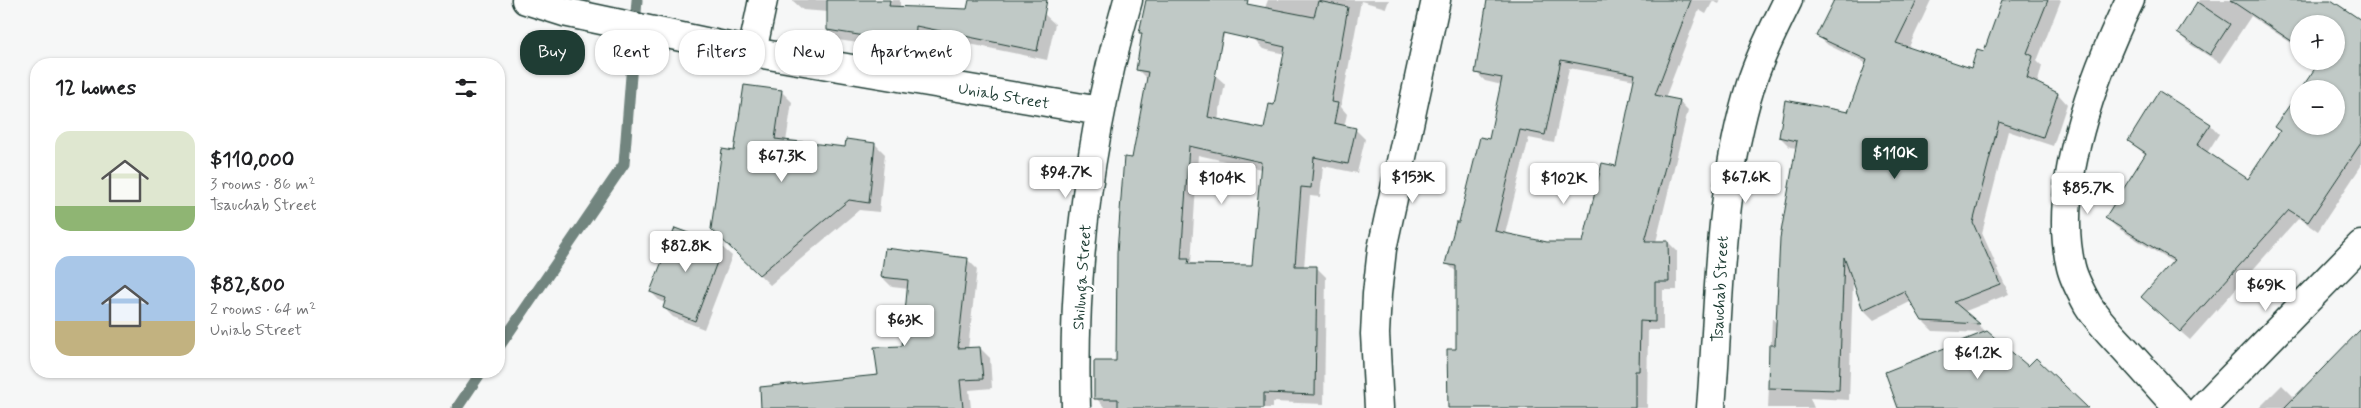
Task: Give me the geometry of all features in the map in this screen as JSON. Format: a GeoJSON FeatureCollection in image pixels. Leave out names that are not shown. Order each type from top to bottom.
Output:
{"type":"FeatureCollection","features":[{"type":"Feature","properties":{"kind":"street","name":"Uniab Street"},"geometry":{"type":"LineString","coordinates":[[526,0],[564,12],[679,36]]}},
{"type":"Feature","properties":{"kind":"street"},"geometry":{"type":"LineString","coordinates":[[757,30],[763,0]]}},
{"type":"Feature","properties":{"kind":"street","name":"Shilunga Street"},"geometry":{"type":"LineString","coordinates":[[1076,408],[1080,257],[1100,111],[1128,0]]}},
{"type":"Feature","properties":{"kind":"street"},"geometry":{"type":"LineString","coordinates":[[1378,408],[1375,334],[1382,249],[1436,0]]}},
{"type":"Feature","properties":{"kind":"street","name":"Tsauchab Street"},"geometry":{"type":"LineString","coordinates":[[1711,408],[1722,224],[1728,183],[1752,82],[1788,0]]}},
{"type":"Feature","properties":{"kind":"street"},"geometry":{"type":"LineString","coordinates":[[2130,0],[2097,72],[2082,122],[2069,186],[2066,219],[2068,245],[2071,268],[2097,319],[2178,408]]}},
{"type":"Feature","properties":{"kind":"street","name":"Uniab Street"},"geometry":{"type":"LineString","coordinates":[[765,54],[1100,111]]}},
{"type":"Feature","properties":{"kind":"street"},"geometry":{"type":"LineString","coordinates":[[2202,408],[2361,245]]}},
{"type":"Feature","properties":{"kind":"building"},"geometry":{"type":"Polygon","coordinates":[[[827,0],[890,0],[889,6],[967,9],[969,0],[1047,0],[1037,51],[971,37],[971,30],[935,30],[916,26],[916,30],[853,30],[853,34],[843,33],[843,30],[827,30],[827,0]]]}},
{"type":"Feature","properties":{"kind":"building"},"geometry":{"type":"Polygon","coordinates":[[[1146,0],[1248,0],[1247,4],[1314,17],[1318,1],[1348,7],[1331,102],[1338,103],[1334,123],[1356,128],[1348,164],[1314,157],[1311,188],[1301,187],[1295,266],[1317,266],[1315,395],[1264,393],[1264,408],[1118,408],[1118,399],[1094,399],[1094,361],[1116,361],[1117,253],[1124,157],[1132,158],[1148,72],[1136,70],[1142,33],[1139,33],[1146,0]],[[1223,33],[1208,117],[1264,129],[1269,104],[1274,105],[1285,47],[1223,33]],[[1189,146],[1181,259],[1189,259],[1188,264],[1252,265],[1261,162],[1189,146]]]}},
{"type":"Feature","properties":{"kind":"building"},"geometry":{"type":"Polygon","coordinates":[[[1487,0],[1691,0],[1655,95],[1680,100],[1671,145],[1645,241],[1668,241],[1669,282],[1655,282],[1655,322],[1640,321],[1639,371],[1635,371],[1635,408],[1448,408],[1447,349],[1456,349],[1456,266],[1445,264],[1456,222],[1459,222],[1480,137],[1489,139],[1502,78],[1475,73],[1487,0]],[[1561,60],[1545,135],[1520,130],[1495,231],[1547,242],[1583,242],[1602,163],[1616,166],[1635,74],[1561,60]]]}},
{"type":"Feature","properties":{"kind":"building"},"geometry":{"type":"Polygon","coordinates":[[[1834,0],[1917,0],[1896,43],[1971,68],[1977,49],[1984,51],[2002,0],[2048,0],[2027,53],[2033,56],[2027,78],[2058,93],[2043,137],[1999,122],[1973,223],[2000,284],[1954,302],[1980,324],[1922,321],[1904,291],[1863,310],[1844,257],[1839,390],[1768,388],[1769,345],[1775,345],[1780,238],[1797,141],[1779,137],[1785,100],[1848,112],[1867,60],[1816,36],[1834,0]]]}},
{"type":"Feature","properties":{"kind":"building"},"geometry":{"type":"Polygon","coordinates":[[[2230,0],[2331,0],[2361,20],[2361,143],[2308,222],[2289,210],[2180,332],[2141,297],[2174,260],[2105,218],[2146,153],[2128,141],[2159,91],[2211,124],[2197,145],[2248,179],[2280,131],[2274,127],[2290,105],[2290,135],[2345,135],[2345,80],[2307,80],[2314,70],[2345,70],[2345,15],[2290,15],[2290,40],[2230,0]]]}},
{"type":"Feature","properties":{"kind":"building"},"geometry":{"type":"Polygon","coordinates":[[[2197,2],[2230,24],[2210,55],[2177,33],[2197,2]]]}},
{"type":"Feature","properties":{"kind":"building"},"geometry":{"type":"Polygon","coordinates":[[[744,85],[782,90],[775,139],[845,147],[846,139],[875,143],[869,203],[849,200],[759,275],[711,229],[722,149],[734,151],[744,85]]]}},
{"type":"Feature","properties":{"kind":"building"},"geometry":{"type":"Polygon","coordinates":[[[675,228],[723,246],[695,321],[663,308],[666,298],[650,292],[675,228]]]}},
{"type":"Feature","properties":{"kind":"building"},"geometry":{"type":"Polygon","coordinates":[[[885,248],[968,258],[958,348],[980,347],[983,379],[960,380],[963,408],[761,408],[760,387],[878,375],[874,347],[902,346],[908,280],[881,277],[885,248]]]}},
{"type":"Feature","properties":{"kind":"building"},"geometry":{"type":"Polygon","coordinates":[[[2361,329],[2361,408],[2284,408],[2361,329]]]}},
{"type":"Feature","properties":{"kind":"building"},"geometry":{"type":"Polygon","coordinates":[[[1987,331],[2028,366],[2036,358],[2088,408],[1898,408],[1885,372],[1987,331]]]}},
{"type":"Feature","properties":{"kind":"waterway"},"geometry":{"type":"LineString","coordinates":[[505,338],[624,164],[637,0]]}},
{"type":"Feature","properties":{"kind":"waterway"},"geometry":{"type":"LineString","coordinates":[[457,408],[477,378]]}}]}
